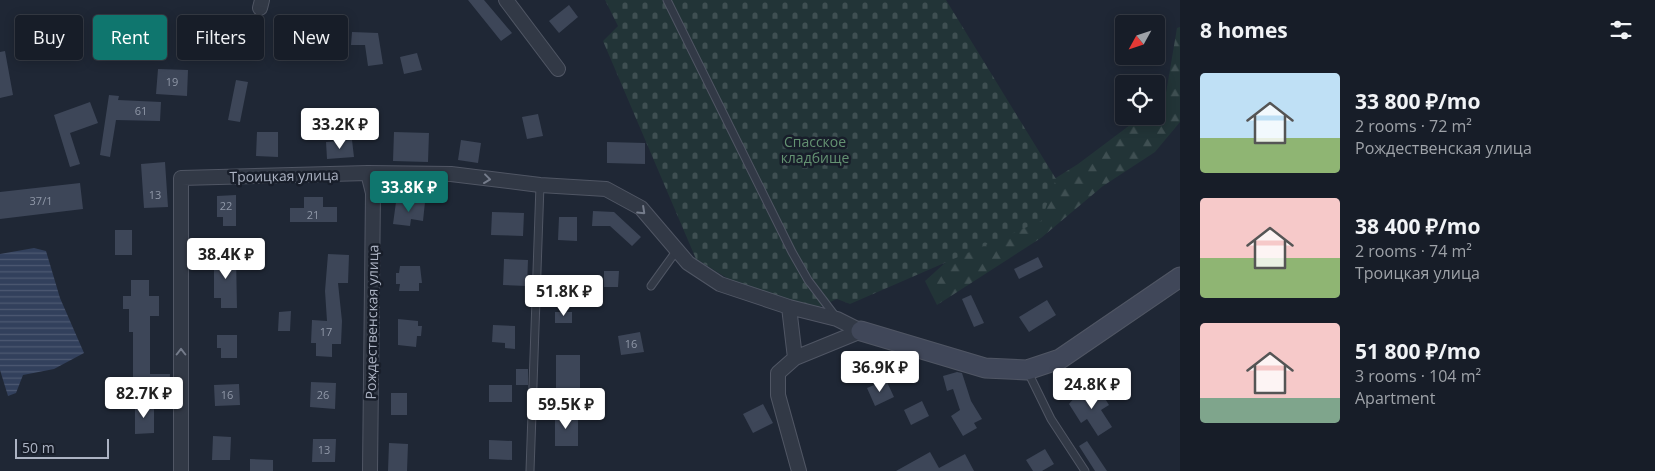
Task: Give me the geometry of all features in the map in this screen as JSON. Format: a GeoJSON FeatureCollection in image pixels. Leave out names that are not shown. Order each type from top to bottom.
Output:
{"type":"FeatureCollection","features":[{"type":"Feature","properties":{"kind":"street"},"geometry":{"type":"LineString","coordinates":[[506,0],[558,70]]}},
{"type":"Feature","properties":{"kind":"street","name":"Троицкая улица"},"geometry":{"type":"LineString","coordinates":[[181,471],[181,178],[368,173],[451,174],[540,185],[606,189],[641,208],[688,263],[720,284],[789,307],[837,319],[861,331]]}},
{"type":"Feature","properties":{"kind":"street","name":"Рождественская улица"},"geometry":{"type":"LineString","coordinates":[[368,173],[373,193],[370,471]]}},
{"type":"Feature","properties":{"kind":"street"},"geometry":{"type":"LineString","coordinates":[[799,471],[778,395],[778,373],[795,358],[861,331],[985,368],[1027,370],[1060,359],[1180,278]]}},
{"type":"Feature","properties":{"kind":"street"},"geometry":{"type":"LineString","coordinates":[[789,307],[795,358]]}},
{"type":"Feature","properties":{"kind":"lane"},"geometry":{"type":"LineString","coordinates":[[667,0],[792,252],[808,280],[837,319]]}},
{"type":"Feature","properties":{"kind":"lane"},"geometry":{"type":"LineString","coordinates":[[530,471],[540,185]]}},
{"type":"Feature","properties":{"kind":"lane"},"geometry":{"type":"LineString","coordinates":[[651,286],[677,250]]}},
{"type":"Feature","properties":{"kind":"lane"},"geometry":{"type":"LineString","coordinates":[[1027,370],[1050,419],[1085,471]]}},
{"type":"Feature","properties":{"kind":"green space","name":"Спасское кладбище"},"geometry":{"type":"Polygon","coordinates":[[[605,0],[946,0],[1056,179],[1041,221],[850,304],[837,299],[819,307],[750,292],[696,259],[603,41],[618,26],[605,0]]]}},
{"type":"Feature","properties":{"kind":"green space"},"geometry":{"type":"Polygon","coordinates":[[[1180,27],[1180,122],[1155,152],[1103,186],[1041,238],[937,305],[925,281],[1000,213],[1078,164],[1130,125],[1165,125],[1165,94],[1177,28],[1180,27]]]}},
{"type":"Feature","properties":{"kind":"water"},"geometry":{"type":"Polygon","coordinates":[[[34,248],[46,251],[60,298],[84,353],[54,369],[23,375],[16,393],[8,396],[0,370],[0,254],[34,248]]]}},
{"type":"Feature","properties":{"kind":"building"},"geometry":{"type":"Polygon","coordinates":[[[468,0],[484,0],[512,33],[501,41],[468,0]]]}},
{"type":"Feature","properties":{"kind":"building"},"geometry":{"type":"Polygon","coordinates":[[[569,5],[578,17],[559,33],[549,21],[569,5]]]}},
{"type":"Feature","properties":{"kind":"building"},"geometry":{"type":"Polygon","coordinates":[[[352,32],[378,33],[383,64],[368,66],[365,45],[351,45],[352,32]]]}},
{"type":"Feature","properties":{"kind":"building"},"geometry":{"type":"Polygon","coordinates":[[[5,51],[13,95],[0,98],[0,52],[5,51]]]}},
{"type":"Feature","properties":{"kind":"building"},"geometry":{"type":"Polygon","coordinates":[[[417,53],[422,70],[404,74],[400,57],[417,53]]]}},
{"type":"Feature","properties":{"kind":"building"},"geometry":{"type":"Polygon","coordinates":[[[158,69],[188,70],[187,96],[156,94],[158,69]]]}},
{"type":"Feature","properties":{"kind":"building"},"geometry":{"type":"Polygon","coordinates":[[[236,80],[248,82],[240,122],[228,120],[236,80]]]}},
{"type":"Feature","properties":{"kind":"building"},"geometry":{"type":"Polygon","coordinates":[[[109,95],[119,96],[118,100],[161,102],[160,121],[116,120],[110,157],[100,155],[109,95]]]}},
{"type":"Feature","properties":{"kind":"building"},"geometry":{"type":"Polygon","coordinates":[[[90,102],[98,123],[70,133],[80,164],[70,167],[54,115],[90,102]]]}},
{"type":"Feature","properties":{"kind":"building"},"geometry":{"type":"Polygon","coordinates":[[[538,114],[543,136],[527,139],[522,117],[538,114]]]}},
{"type":"Feature","properties":{"kind":"building"},"geometry":{"type":"Polygon","coordinates":[[[257,132],[278,132],[278,157],[256,156],[257,132]]]}},
{"type":"Feature","properties":{"kind":"building"},"geometry":{"type":"Polygon","coordinates":[[[394,132],[429,133],[428,162],[393,161],[394,132]]]}},
{"type":"Feature","properties":{"kind":"building"},"geometry":{"type":"Polygon","coordinates":[[[352,140],[354,157],[327,159],[326,142],[352,140]]]}},
{"type":"Feature","properties":{"kind":"building"},"geometry":{"type":"Polygon","coordinates":[[[461,140],[481,143],[478,163],[458,160],[461,140]]]}},
{"type":"Feature","properties":{"kind":"building"},"geometry":{"type":"Polygon","coordinates":[[[607,142],[645,143],[645,164],[607,163],[607,142]]]}},
{"type":"Feature","properties":{"kind":"building"},"geometry":{"type":"Polygon","coordinates":[[[165,162],[168,207],[144,208],[141,164],[165,162]]]}},
{"type":"Feature","properties":{"kind":"building"},"geometry":{"type":"Polygon","coordinates":[[[80,183],[83,209],[0,219],[0,192],[80,183]]]}},
{"type":"Feature","properties":{"kind":"building"},"geometry":{"type":"Polygon","coordinates":[[[236,195],[236,226],[223,226],[223,217],[217,217],[217,196],[236,195]]]}},
{"type":"Feature","properties":{"kind":"building"},"geometry":{"type":"Polygon","coordinates":[[[304,197],[323,197],[323,207],[337,207],[337,222],[290,222],[290,208],[304,208],[304,197]]]}},
{"type":"Feature","properties":{"kind":"building"},"geometry":{"type":"Polygon","coordinates":[[[413,201],[425,202],[423,221],[411,219],[410,226],[393,224],[396,202],[413,204],[413,201]]]}},
{"type":"Feature","properties":{"kind":"building"},"geometry":{"type":"Polygon","coordinates":[[[593,211],[614,212],[641,237],[632,246],[610,226],[592,226],[593,211]]]}},
{"type":"Feature","properties":{"kind":"building"},"geometry":{"type":"Polygon","coordinates":[[[492,212],[524,213],[523,236],[491,235],[492,212]]]}},
{"type":"Feature","properties":{"kind":"building"},"geometry":{"type":"Polygon","coordinates":[[[559,217],[577,217],[577,241],[558,240],[559,217]]]}},
{"type":"Feature","properties":{"kind":"building"},"geometry":{"type":"Polygon","coordinates":[[[115,230],[132,230],[132,255],[115,255],[115,230]]]}},
{"type":"Feature","properties":{"kind":"building"},"geometry":{"type":"Polygon","coordinates":[[[214,253],[224,253],[224,257],[236,257],[237,308],[221,308],[221,298],[214,298],[214,253]]]}},
{"type":"Feature","properties":{"kind":"building"},"geometry":{"type":"Polygon","coordinates":[[[328,254],[349,255],[348,283],[338,283],[342,321],[341,344],[332,344],[332,357],[316,356],[316,343],[311,343],[312,320],[327,321],[325,291],[328,254]]]}},
{"type":"Feature","properties":{"kind":"building"},"geometry":{"type":"Polygon","coordinates":[[[1038,257],[1043,267],[1019,279],[1014,269],[1038,257]]]}},
{"type":"Feature","properties":{"kind":"building"},"geometry":{"type":"Polygon","coordinates":[[[504,259],[528,260],[527,286],[503,285],[504,259]]]}},
{"type":"Feature","properties":{"kind":"building"},"geometry":{"type":"Polygon","coordinates":[[[400,266],[420,266],[422,283],[419,283],[419,291],[399,291],[400,284],[396,284],[396,273],[399,273],[400,266]]]}},
{"type":"Feature","properties":{"kind":"building"},"geometry":{"type":"Polygon","coordinates":[[[604,271],[619,271],[618,287],[604,287],[604,271]]]}},
{"type":"Feature","properties":{"kind":"building"},"geometry":{"type":"Polygon","coordinates":[[[131,280],[149,280],[149,296],[159,296],[159,316],[150,316],[150,380],[133,380],[133,332],[129,332],[129,309],[123,309],[123,296],[131,296],[131,280]]]}},
{"type":"Feature","properties":{"kind":"building"},"geometry":{"type":"Polygon","coordinates":[[[971,295],[984,323],[974,327],[962,299],[971,295]]]}},
{"type":"Feature","properties":{"kind":"building"},"geometry":{"type":"Polygon","coordinates":[[[1047,300],[1056,315],[1029,332],[1019,317],[1047,300]]]}},
{"type":"Feature","properties":{"kind":"building"},"geometry":{"type":"Polygon","coordinates":[[[291,311],[290,331],[278,331],[279,312],[291,311]]]}},
{"type":"Feature","properties":{"kind":"building"},"geometry":{"type":"Polygon","coordinates":[[[555,312],[572,312],[572,323],[555,323],[555,312]]]}},
{"type":"Feature","properties":{"kind":"building"},"geometry":{"type":"Polygon","coordinates":[[[398,319],[418,321],[418,326],[422,326],[421,336],[417,336],[416,347],[398,345],[398,319]]]}},
{"type":"Feature","properties":{"kind":"building"},"geometry":{"type":"Polygon","coordinates":[[[493,325],[515,326],[515,349],[505,348],[505,343],[492,342],[493,325]]]}},
{"type":"Feature","properties":{"kind":"building"},"geometry":{"type":"Polygon","coordinates":[[[640,332],[644,352],[621,355],[618,336],[640,332]]]}},
{"type":"Feature","properties":{"kind":"building"},"geometry":{"type":"Polygon","coordinates":[[[217,335],[237,335],[237,358],[221,358],[221,348],[217,348],[217,335]]]}},
{"type":"Feature","properties":{"kind":"building"},"geometry":{"type":"Polygon","coordinates":[[[556,355],[580,355],[580,388],[556,388],[556,355]]]}},
{"type":"Feature","properties":{"kind":"building"},"geometry":{"type":"Polygon","coordinates":[[[516,369],[528,369],[528,385],[516,385],[516,369]]]}},
{"type":"Feature","properties":{"kind":"building"},"geometry":{"type":"Polygon","coordinates":[[[957,372],[962,373],[971,401],[982,419],[974,423],[977,428],[963,436],[951,416],[960,410],[953,389],[947,391],[943,376],[957,372]]]}},
{"type":"Feature","properties":{"kind":"building"},"geometry":{"type":"Polygon","coordinates":[[[150,374],[170,374],[169,395],[150,394],[150,374]]]}},
{"type":"Feature","properties":{"kind":"building"},"geometry":{"type":"Polygon","coordinates":[[[886,380],[894,397],[875,406],[867,388],[886,380]]]}},
{"type":"Feature","properties":{"kind":"building"},"geometry":{"type":"Polygon","coordinates":[[[311,382],[336,383],[335,409],[310,407],[311,382]]]}},
{"type":"Feature","properties":{"kind":"building"},"geometry":{"type":"Polygon","coordinates":[[[239,384],[240,405],[215,406],[214,385],[239,384]]]}},
{"type":"Feature","properties":{"kind":"building"},"geometry":{"type":"Polygon","coordinates":[[[489,385],[512,385],[512,402],[489,402],[489,385]]]}},
{"type":"Feature","properties":{"kind":"building"},"geometry":{"type":"Polygon","coordinates":[[[1097,386],[1109,405],[1101,410],[1112,427],[1098,436],[1087,419],[1081,423],[1069,404],[1075,397],[1097,386]]]}},
{"type":"Feature","properties":{"kind":"building"},"geometry":{"type":"Polygon","coordinates":[[[391,393],[407,393],[407,415],[391,415],[391,393]]]}},
{"type":"Feature","properties":{"kind":"building"},"geometry":{"type":"Polygon","coordinates":[[[922,401],[929,416],[911,425],[904,410],[922,401]]]}},
{"type":"Feature","properties":{"kind":"building"},"geometry":{"type":"Polygon","coordinates":[[[763,404],[773,423],[753,433],[743,414],[763,404]]]}},
{"type":"Feature","properties":{"kind":"building"},"geometry":{"type":"Polygon","coordinates":[[[135,405],[154,405],[154,433],[135,434],[135,405]]]}},
{"type":"Feature","properties":{"kind":"building"},"geometry":{"type":"Polygon","coordinates":[[[555,415],[578,415],[578,446],[555,446],[555,415]]]}},
{"type":"Feature","properties":{"kind":"building"},"geometry":{"type":"Polygon","coordinates":[[[213,436],[231,437],[230,460],[212,460],[213,436]]]}},
{"type":"Feature","properties":{"kind":"building"},"geometry":{"type":"Polygon","coordinates":[[[313,439],[336,439],[335,462],[312,462],[313,439]]]}},
{"type":"Feature","properties":{"kind":"building"},"geometry":{"type":"Polygon","coordinates":[[[489,440],[512,441],[512,460],[489,459],[489,440]]]}},
{"type":"Feature","properties":{"kind":"building"},"geometry":{"type":"Polygon","coordinates":[[[1087,441],[1107,471],[1095,471],[1079,446],[1087,441]]]}},
{"type":"Feature","properties":{"kind":"building"},"geometry":{"type":"Polygon","coordinates":[[[389,443],[408,444],[407,471],[388,471],[389,443]]]}},
{"type":"Feature","properties":{"kind":"building"},"geometry":{"type":"Polygon","coordinates":[[[1045,449],[1054,464],[1042,471],[1033,471],[1026,460],[1045,449]]]}},
{"type":"Feature","properties":{"kind":"building"},"geometry":{"type":"Polygon","coordinates":[[[930,452],[939,468],[965,454],[974,471],[896,471],[930,452]]]}},
{"type":"Feature","properties":{"kind":"building"},"geometry":{"type":"Polygon","coordinates":[[[250,459],[273,460],[273,471],[250,471],[250,459]]]}}]}
